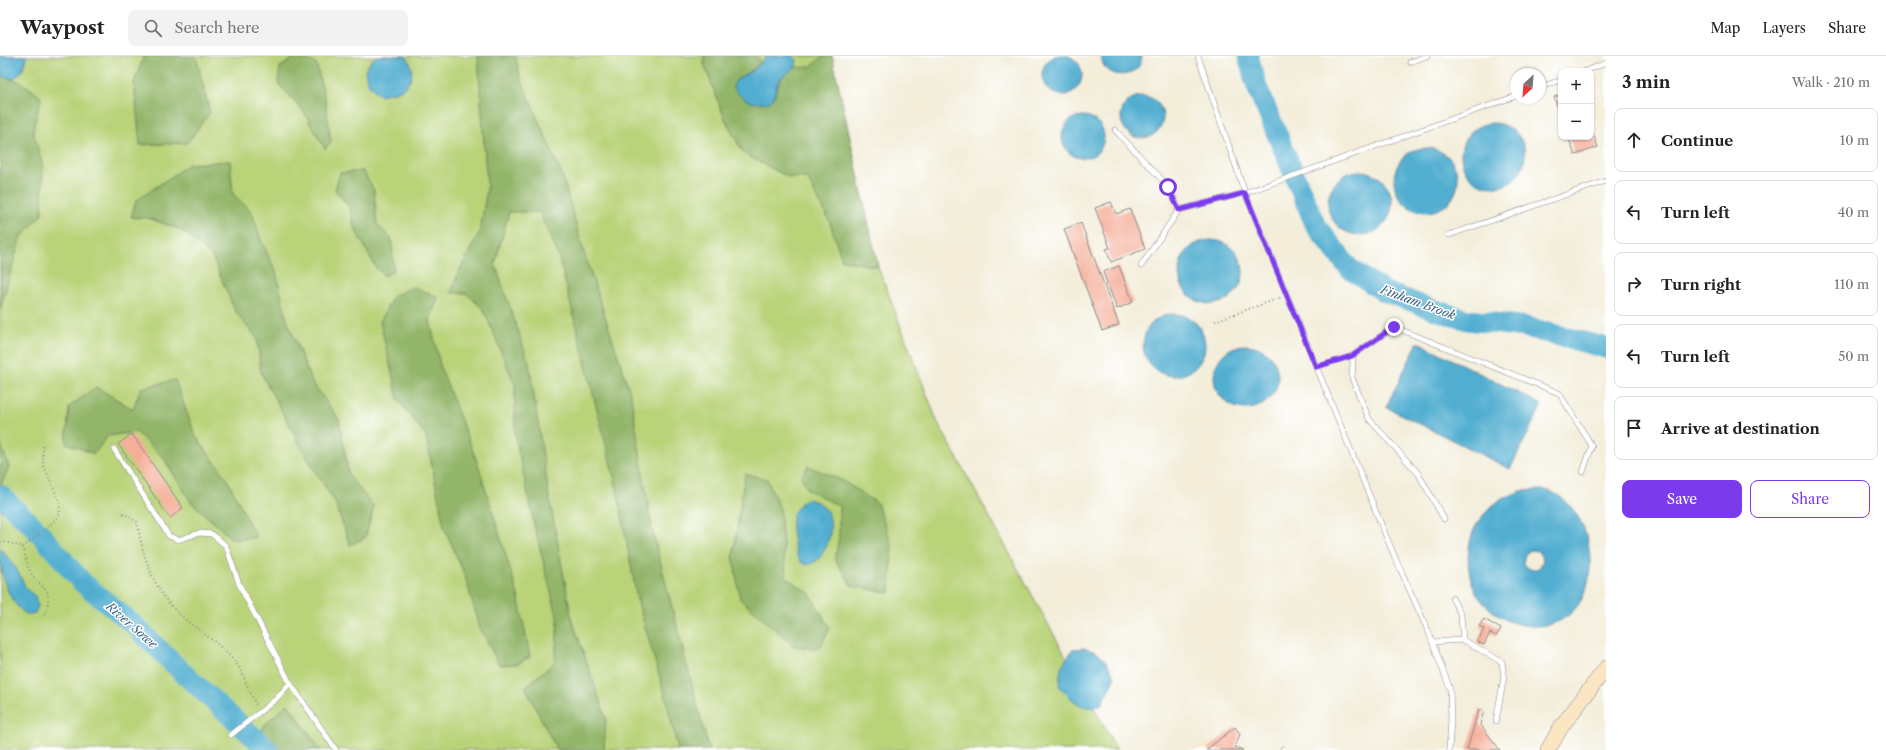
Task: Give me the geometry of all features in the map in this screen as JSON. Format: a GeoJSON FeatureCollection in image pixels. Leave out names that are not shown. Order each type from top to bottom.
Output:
{"type":"FeatureCollection","features":[{"type":"Feature","properties":{"kind":"main road"},"geometry":{"type":"LineString","coordinates":[[1548,750],[1561,727],[1606,668]]}},
{"type":"Feature","properties":{"kind":"lane"},"geometry":{"type":"LineString","coordinates":[[1198,56],[1245,193],[1286,296],[1450,688],[1451,720],[1449,750]]}},
{"type":"Feature","properties":{"kind":"lane"},"geometry":{"type":"LineString","coordinates":[[1410,62],[1427,56]]}},
{"type":"Feature","properties":{"kind":"lane"},"geometry":{"type":"LineString","coordinates":[[1593,68],[1606,63]]}},
{"type":"Feature","properties":{"kind":"lane"},"geometry":{"type":"LineString","coordinates":[[1546,85],[1558,81]]}},
{"type":"Feature","properties":{"kind":"lane"},"geometry":{"type":"LineString","coordinates":[[1141,266],[1179,210],[1245,193],[1510,98]]}},
{"type":"Feature","properties":{"kind":"lane"},"geometry":{"type":"LineString","coordinates":[[1115,130],[1168,187],[1179,210]]}},
{"type":"Feature","properties":{"kind":"lane"},"geometry":{"type":"LineString","coordinates":[[1449,235],[1606,181]]}},
{"type":"Feature","properties":{"kind":"lane"},"geometry":{"type":"LineString","coordinates":[[1316,367],[1352,356],[1394,327],[1550,388],[1559,393],[1592,446],[1582,472]]}},
{"type":"Feature","properties":{"kind":"lane"},"geometry":{"type":"LineString","coordinates":[[1352,356],[1352,378],[1369,419],[1418,473],[1444,519]]}},
{"type":"Feature","properties":{"kind":"lane"},"geometry":{"type":"LineString","coordinates":[[114,449],[169,536],[178,540],[199,533],[212,534],[226,546],[239,584],[290,683],[336,750]]}},
{"type":"Feature","properties":{"kind":"lane"},"geometry":{"type":"LineString","coordinates":[[1452,598],[1461,615],[1463,640]]}},
{"type":"Feature","properties":{"kind":"lane"},"geometry":{"type":"LineString","coordinates":[[1432,642],[1463,640],[1502,662],[1504,677],[1496,721]]}},
{"type":"Feature","properties":{"kind":"lane"},"geometry":{"type":"LineString","coordinates":[[231,735],[276,698],[290,683]]}},
{"type":"Feature","properties":{"kind":"path"},"geometry":{"type":"LineString","coordinates":[[1215,321],[1286,296]]}},
{"type":"Feature","properties":{"kind":"path"},"geometry":{"type":"LineString","coordinates":[[23,547],[50,525],[60,514],[59,500],[43,465],[43,446]]}},
{"type":"Feature","properties":{"kind":"path"},"geometry":{"type":"LineString","coordinates":[[123,513],[137,522],[141,548],[152,579],[175,610],[220,647],[238,666],[256,706],[254,716]]}},
{"type":"Feature","properties":{"kind":"path"},"geometry":{"type":"LineString","coordinates":[[0,542],[23,547]]}},
{"type":"Feature","properties":{"kind":"path"},"geometry":{"type":"LineString","coordinates":[[23,547],[29,569],[49,592],[49,602],[44,616]]}},
{"type":"Feature","properties":{"kind":"green space"},"geometry":{"type":"Polygon","coordinates":[[[0,56],[832,56],[878,267],[937,421],[1117,750],[0,750],[0,56]]]}},
{"type":"Feature","properties":{"kind":"green space"},"geometry":{"type":"Polygon","coordinates":[[[144,56],[196,56],[210,113],[187,143],[140,145],[134,82],[144,56]]]}},
{"type":"Feature","properties":{"kind":"green space"},"geometry":{"type":"Polygon","coordinates":[[[478,56],[515,56],[522,82],[562,175],[582,246],[631,396],[652,530],[709,750],[678,750],[666,699],[637,599],[617,489],[558,254],[539,212],[509,212],[495,264],[529,363],[549,496],[572,620],[606,718],[604,750],[557,750],[525,687],[555,662],[558,620],[535,529],[515,435],[515,384],[483,309],[466,293],[451,293],[459,271],[480,231],[487,188],[478,56]]]}},
{"type":"Feature","properties":{"kind":"green space"},"geometry":{"type":"Polygon","coordinates":[[[704,56],[756,56],[761,61],[752,70],[735,81],[775,95],[782,77],[793,68],[811,66],[822,57],[832,56],[878,267],[842,260],[829,220],[807,178],[788,177],[743,153],[724,117],[704,64],[704,56]]]}},
{"type":"Feature","properties":{"kind":"green space"},"geometry":{"type":"Polygon","coordinates":[[[296,57],[316,63],[325,99],[331,142],[325,149],[302,109],[278,83],[280,67],[296,57]]]}},
{"type":"Feature","properties":{"kind":"green space"},"geometry":{"type":"Polygon","coordinates":[[[0,73],[3,77],[24,84],[41,98],[33,130],[43,167],[42,214],[20,239],[0,311],[0,73]]]}},
{"type":"Feature","properties":{"kind":"green space"},"geometry":{"type":"Polygon","coordinates":[[[230,161],[233,194],[252,212],[261,240],[276,272],[287,320],[312,382],[339,419],[349,476],[374,507],[365,538],[350,545],[335,502],[310,463],[261,373],[257,339],[235,311],[212,256],[181,230],[148,218],[131,217],[136,201],[189,164],[230,161]]]}},
{"type":"Feature","properties":{"kind":"green space"},"geometry":{"type":"Polygon","coordinates":[[[363,171],[374,190],[377,224],[391,238],[394,270],[384,276],[376,268],[354,227],[350,208],[335,190],[340,173],[363,171]]]}},
{"type":"Feature","properties":{"kind":"green space"},"geometry":{"type":"Polygon","coordinates":[[[413,287],[438,297],[430,321],[441,369],[478,464],[518,595],[530,657],[517,664],[499,665],[480,628],[465,576],[444,527],[426,436],[398,399],[380,322],[393,296],[413,287]]]}},
{"type":"Feature","properties":{"kind":"green space"},"geometry":{"type":"Polygon","coordinates":[[[175,380],[195,435],[227,479],[256,537],[233,540],[191,502],[163,457],[136,432],[108,436],[94,454],[66,443],[69,407],[96,387],[133,409],[141,388],[175,380]]]}},
{"type":"Feature","properties":{"kind":"green space"},"geometry":{"type":"Polygon","coordinates":[[[0,442],[9,467],[0,487],[0,442]]]}},
{"type":"Feature","properties":{"kind":"green space"},"geometry":{"type":"Polygon","coordinates":[[[808,466],[843,481],[877,503],[892,545],[890,593],[852,586],[835,559],[839,538],[839,506],[807,489],[801,476],[808,466]]]}},
{"type":"Feature","properties":{"kind":"green space"},"geometry":{"type":"Polygon","coordinates":[[[745,474],[767,479],[780,509],[786,577],[809,593],[830,628],[819,649],[794,646],[740,599],[733,556],[745,474]]]}},
{"type":"Feature","properties":{"kind":"green space"},"geometry":{"type":"Polygon","coordinates":[[[288,704],[321,750],[250,750],[266,723],[288,704]]]}},
{"type":"Feature","properties":{"kind":"water"},"geometry":{"type":"Polygon","coordinates":[[[1066,55],[1073,58],[1079,64],[1082,75],[1081,83],[1073,92],[1066,95],[1058,95],[1051,92],[1043,83],[1042,71],[1045,64],[1054,56],[1066,55]]]}},
{"type":"Feature","properties":{"kind":"water"},"geometry":{"type":"Polygon","coordinates":[[[0,56],[27,56],[22,71],[14,79],[3,77],[0,73],[0,56]]]}},
{"type":"Feature","properties":{"kind":"water"},"geometry":{"type":"Polygon","coordinates":[[[378,56],[405,56],[412,69],[411,78],[406,86],[397,91],[380,95],[371,87],[366,78],[365,70],[372,60],[378,56]]]}},
{"type":"Feature","properties":{"kind":"water"},"geometry":{"type":"Polygon","coordinates":[[[768,56],[793,56],[797,60],[796,67],[780,79],[770,102],[759,103],[748,101],[736,91],[733,86],[738,79],[756,68],[768,56]]]}},
{"type":"Feature","properties":{"kind":"water"},"geometry":{"type":"Polygon","coordinates":[[[1101,56],[1142,56],[1140,64],[1135,70],[1129,74],[1122,75],[1114,74],[1108,70],[1103,64],[1101,56]]]}},
{"type":"Feature","properties":{"kind":"water"},"geometry":{"type":"Polygon","coordinates":[[[1138,96],[1146,96],[1157,102],[1163,113],[1163,121],[1157,132],[1146,138],[1138,138],[1127,132],[1121,121],[1121,113],[1127,102],[1138,96]]]}},
{"type":"Feature","properties":{"kind":"water"},"geometry":{"type":"Polygon","coordinates":[[[1079,116],[1087,116],[1095,119],[1101,125],[1104,137],[1101,149],[1095,155],[1087,158],[1079,158],[1071,155],[1065,149],[1062,141],[1062,133],[1065,125],[1071,119],[1079,116]]]}},
{"type":"Feature","properties":{"kind":"water"},"geometry":{"type":"Polygon","coordinates":[[[1493,123],[1511,128],[1516,132],[1520,137],[1525,155],[1520,173],[1516,178],[1511,182],[1493,187],[1475,182],[1470,178],[1466,173],[1461,155],[1466,137],[1470,132],[1475,128],[1493,123]]]}},
{"type":"Feature","properties":{"kind":"water"},"geometry":{"type":"Polygon","coordinates":[[[1426,148],[1438,150],[1449,157],[1456,168],[1458,180],[1456,192],[1449,203],[1438,210],[1426,212],[1414,210],[1403,203],[1396,192],[1394,180],[1396,168],[1403,157],[1414,150],[1426,148]]]}},
{"type":"Feature","properties":{"kind":"water"},"geometry":{"type":"Polygon","coordinates":[[[1354,171],[1366,171],[1383,180],[1390,191],[1392,203],[1390,215],[1383,226],[1366,235],[1354,235],[1342,230],[1333,221],[1328,209],[1328,197],[1333,185],[1342,176],[1354,171]]]}},
{"type":"Feature","properties":{"kind":"water"},"geometry":{"type":"Polygon","coordinates":[[[1211,240],[1223,242],[1234,249],[1241,260],[1243,272],[1241,284],[1234,295],[1223,302],[1211,304],[1199,302],[1188,295],[1181,284],[1179,272],[1181,260],[1188,249],[1199,242],[1211,240]]]}},
{"type":"Feature","properties":{"kind":"water"},"geometry":{"type":"Polygon","coordinates":[[[1168,314],[1180,314],[1196,323],[1203,333],[1205,345],[1203,357],[1196,367],[1180,376],[1168,376],[1157,371],[1148,362],[1143,351],[1143,339],[1148,328],[1157,319],[1168,314]]]}},
{"type":"Feature","properties":{"kind":"water"},"geometry":{"type":"Polygon","coordinates":[[[1418,342],[1542,405],[1510,469],[1386,407],[1418,342]]]}},
{"type":"Feature","properties":{"kind":"water"},"geometry":{"type":"Polygon","coordinates":[[[1240,345],[1252,345],[1269,354],[1276,365],[1278,377],[1276,389],[1269,400],[1252,409],[1240,409],[1228,404],[1219,395],[1214,383],[1214,371],[1219,359],[1228,350],[1240,345]]]}},
{"type":"Feature","properties":{"kind":"water"},"geometry":{"type":"Polygon","coordinates":[[[1520,491],[1550,491],[1568,504],[1581,523],[1589,545],[1590,569],[1585,591],[1575,609],[1558,622],[1526,626],[1505,619],[1486,606],[1476,592],[1472,583],[1468,564],[1468,554],[1472,534],[1476,526],[1493,505],[1520,491]],[[1531,550],[1525,554],[1523,562],[1528,568],[1535,569],[1540,567],[1543,560],[1538,551],[1531,550]]]}},
{"type":"Feature","properties":{"kind":"water"},"geometry":{"type":"Polygon","coordinates":[[[805,499],[819,503],[827,512],[830,523],[830,536],[826,548],[819,558],[812,564],[804,564],[799,560],[792,530],[793,516],[797,508],[805,499]]]}},
{"type":"Feature","properties":{"kind":"water"},"geometry":{"type":"Polygon","coordinates":[[[2,550],[16,568],[27,590],[35,596],[38,606],[35,613],[27,615],[14,602],[10,595],[1,569],[0,551],[2,550]]]}},
{"type":"Feature","properties":{"kind":"water"},"geometry":{"type":"Polygon","coordinates":[[[1084,648],[1100,655],[1109,666],[1115,677],[1101,705],[1094,707],[1082,706],[1077,703],[1059,686],[1061,667],[1073,649],[1084,648]]]}},
{"type":"Feature","properties":{"kind":"building"},"geometry":{"type":"Polygon","coordinates":[[[1558,96],[1558,108],[1554,97],[1558,96]]]}},
{"type":"Feature","properties":{"kind":"building"},"geometry":{"type":"Polygon","coordinates":[[[1594,136],[1598,147],[1575,155],[1569,140],[1594,140],[1594,136]]]}},
{"type":"Feature","properties":{"kind":"building"},"geometry":{"type":"Polygon","coordinates":[[[1111,202],[1116,214],[1130,209],[1145,249],[1111,262],[1106,249],[1110,248],[1095,208],[1111,202]]]}},
{"type":"Feature","properties":{"kind":"building"},"geometry":{"type":"Polygon","coordinates":[[[1081,223],[1119,325],[1102,331],[1064,229],[1081,223]]]}},
{"type":"Feature","properties":{"kind":"building"},"geometry":{"type":"Polygon","coordinates":[[[1119,266],[1133,302],[1117,309],[1103,272],[1119,266]]]}},
{"type":"Feature","properties":{"kind":"building"},"geometry":{"type":"Polygon","coordinates":[[[132,434],[183,508],[170,518],[118,444],[132,434]]]}},
{"type":"Feature","properties":{"kind":"building"},"geometry":{"type":"Polygon","coordinates":[[[1484,619],[1501,629],[1496,636],[1490,633],[1484,645],[1477,642],[1484,629],[1479,626],[1484,619]]]}},
{"type":"Feature","properties":{"kind":"building"},"geometry":{"type":"Polygon","coordinates":[[[1479,709],[1484,711],[1480,724],[1500,750],[1476,750],[1474,748],[1474,750],[1467,750],[1479,709]]]}},
{"type":"Feature","properties":{"kind":"building"},"geometry":{"type":"Polygon","coordinates":[[[1235,727],[1240,734],[1235,747],[1243,750],[1206,750],[1235,727]]]}},
{"type":"Feature","properties":{"kind":"waterway","name":"Finham Brook"},"geometry":{"type":"LineString","coordinates":[[1248,56],[1257,87],[1316,226],[1349,268],[1383,291],[1432,309],[1468,320],[1526,327],[1606,348]]}},
{"type":"Feature","properties":{"kind":"waterway","name":"River Sowe"},"geometry":{"type":"LineString","coordinates":[[0,495],[36,529],[83,583],[133,624],[182,672],[268,750]]}},
{"type":"Feature","properties":{"kind":"route"},"geometry":{"type":"LineString","coordinates":[[1168,187],[1179,210],[1245,193],[1316,367],[1352,356],[1394,327]]}}]}
